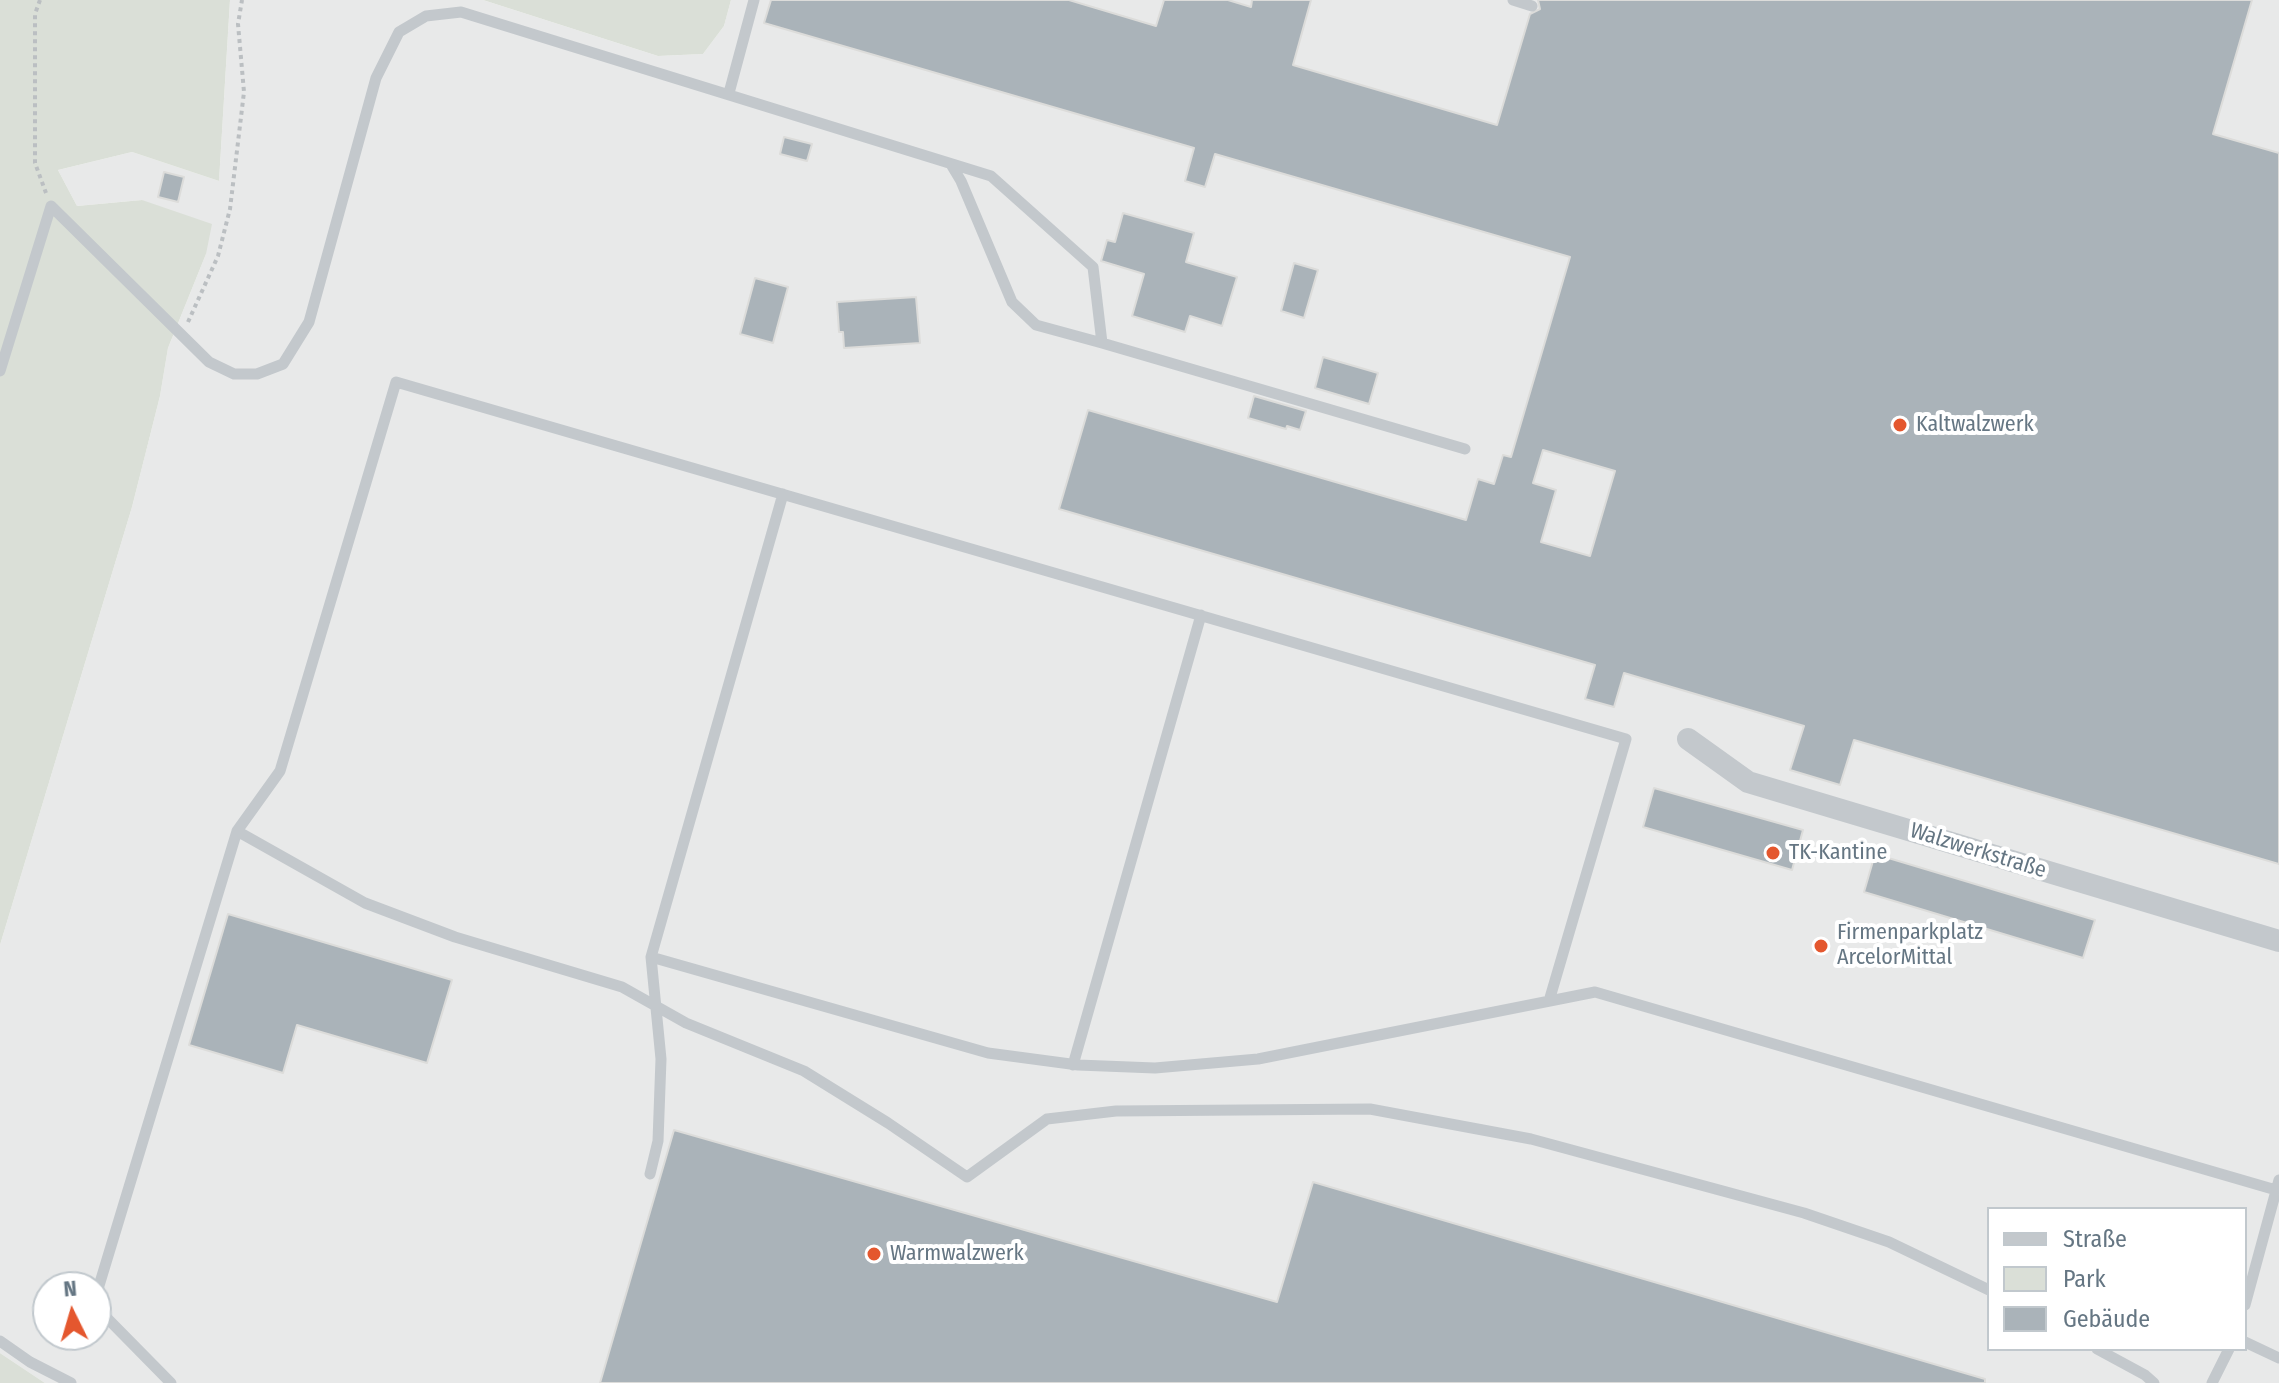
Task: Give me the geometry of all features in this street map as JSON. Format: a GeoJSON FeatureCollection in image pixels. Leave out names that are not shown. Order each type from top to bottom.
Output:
{"type":"FeatureCollection","features":[{"type":"Feature","properties":{"kind":"street","name":"Walzwerkstraße"},"geometry":{"type":"LineString","coordinates":[[1688,739],[1748,782],[2279,941]]}},
{"type":"Feature","properties":{"kind":"lane"},"geometry":{"type":"LineString","coordinates":[[729,93],[754,0]]}},
{"type":"Feature","properties":{"kind":"lane"},"geometry":{"type":"LineString","coordinates":[[1513,0],[1532,6]]}},
{"type":"Feature","properties":{"kind":"lane"},"geometry":{"type":"LineString","coordinates":[[0,371],[51,206],[209,362],[234,374],[257,374],[283,364],[309,322],[376,78],[399,32],[426,16],[461,12],[991,176],[1093,267],[1102,343]]}},
{"type":"Feature","properties":{"kind":"lane"},"geometry":{"type":"LineString","coordinates":[[952,166],[1012,302],[1036,325],[1465,449]]}},
{"type":"Feature","properties":{"kind":"lane"},"geometry":{"type":"LineString","coordinates":[[171,1383],[105,1316],[98,1289],[237,831],[280,771],[396,382],[1626,739],[1549,1001]]}},
{"type":"Feature","properties":{"kind":"lane"},"geometry":{"type":"LineString","coordinates":[[650,1174],[658,1141],[661,1059],[651,957],[783,494]]}},
{"type":"Feature","properties":{"kind":"lane"},"geometry":{"type":"LineString","coordinates":[[1073,1065],[1201,615]]}},
{"type":"Feature","properties":{"kind":"lane"},"geometry":{"type":"LineString","coordinates":[[237,831],[365,903],[455,937],[622,987],[686,1023],[804,1071],[967,1177],[1047,1119],[1116,1111],[1370,1109],[1531,1139],[1804,1213],[1889,1242],[1987,1289]]}},
{"type":"Feature","properties":{"kind":"lane"},"geometry":{"type":"LineString","coordinates":[[651,957],[988,1053],[1073,1065],[1155,1068],[1258,1059],[1595,992],[2278,1185],[2247,1298]]}},
{"type":"Feature","properties":{"kind":"lane"},"geometry":{"type":"LineString","coordinates":[[0,1341],[30,1362],[71,1383]]}},
{"type":"Feature","properties":{"kind":"lane"},"geometry":{"type":"LineString","coordinates":[[2247,1343],[2279,1358]]}},
{"type":"Feature","properties":{"kind":"lane"},"geometry":{"type":"LineString","coordinates":[[2100,1351],[2154,1383]]}},
{"type":"Feature","properties":{"kind":"lane"},"geometry":{"type":"LineString","coordinates":[[2212,1383],[2228,1351]]}},
{"type":"Feature","properties":{"kind":"path"},"geometry":{"type":"LineString","coordinates":[[40,0],[35,14],[35,163],[51,206]]}},
{"type":"Feature","properties":{"kind":"path"},"geometry":{"type":"LineString","coordinates":[[182,335],[218,256],[230,209],[244,92],[238,24],[242,0]]}},
{"type":"Feature","properties":{"kind":"shaded area"},"geometry":{"type":"Polygon","coordinates":[[[230,0],[483,0],[658,56],[703,54],[724,26],[731,0],[2279,0],[2279,1383],[45,1383],[0,1353],[0,945],[132,507],[160,396],[168,348],[206,254],[142,200],[77,206],[58,170],[132,152],[219,181],[230,0]]]}},
{"type":"Feature","properties":{"kind":"green space"},"geometry":{"type":"Polygon","coordinates":[[[0,0],[230,0],[219,181],[132,152],[58,170],[77,206],[142,200],[212,224],[206,254],[168,348],[160,396],[132,507],[0,945],[0,0]]]}},
{"type":"Feature","properties":{"kind":"green space"},"geometry":{"type":"Polygon","coordinates":[[[483,0],[731,0],[724,26],[703,54],[658,56],[483,0]]]}},
{"type":"Feature","properties":{"kind":"green space"},"geometry":{"type":"Polygon","coordinates":[[[0,1353],[45,1383],[0,1383],[0,1353]]]}},
{"type":"Feature","properties":{"kind":"building","name":"Kaltwalzwerk"},"geometry":{"type":"Polygon","coordinates":[[[771,0],[1069,0],[1156,26],[1164,0],[1228,0],[1251,7],[1252,0],[1311,0],[1293,65],[1497,125],[1530,14],[1540,9],[1538,0],[2252,0],[2213,134],[2279,153],[2279,864],[1854,740],[1840,785],[1790,770],[1804,726],[1624,673],[1614,707],[1585,699],[1595,665],[1059,509],[1088,410],[1466,520],[1478,479],[1494,484],[1503,455],[1511,457],[1570,257],[1215,154],[1205,187],[1185,181],[1194,148],[764,23],[771,0]],[[1543,450],[1533,483],[1556,490],[1541,542],[1590,556],[1615,471],[1543,450]]]}},
{"type":"Feature","properties":{"kind":"building"},"geometry":{"type":"Polygon","coordinates":[[[784,137],[812,144],[807,161],[780,154],[784,137]]]}},
{"type":"Feature","properties":{"kind":"building"},"geometry":{"type":"Polygon","coordinates":[[[164,172],[184,177],[178,202],[158,197],[164,172]]]}},
{"type":"Feature","properties":{"kind":"building"},"geometry":{"type":"Polygon","coordinates":[[[1123,213],[1194,233],[1186,262],[1237,277],[1222,326],[1190,316],[1185,332],[1132,316],[1144,274],[1101,261],[1107,240],[1115,242],[1123,213]]]}},
{"type":"Feature","properties":{"kind":"building"},"geometry":{"type":"Polygon","coordinates":[[[1294,263],[1318,270],[1304,318],[1281,311],[1294,263]]]}},
{"type":"Feature","properties":{"kind":"building"},"geometry":{"type":"Polygon","coordinates":[[[755,278],[788,287],[773,343],[740,334],[755,278]]]}},
{"type":"Feature","properties":{"kind":"building"},"geometry":{"type":"Polygon","coordinates":[[[916,297],[920,343],[844,348],[843,332],[839,332],[837,302],[916,297]]]}},
{"type":"Feature","properties":{"kind":"building"},"geometry":{"type":"Polygon","coordinates":[[[1323,357],[1378,373],[1369,404],[1315,388],[1323,357]]]}},
{"type":"Feature","properties":{"kind":"building"},"geometry":{"type":"Polygon","coordinates":[[[1254,396],[1306,411],[1300,430],[1248,418],[1254,396]]]}},
{"type":"Feature","properties":{"kind":"building"},"geometry":{"type":"Polygon","coordinates":[[[1654,788],[1803,830],[1792,870],[1643,827],[1654,788]]]}},
{"type":"Feature","properties":{"kind":"building"},"geometry":{"type":"Polygon","coordinates":[[[1875,854],[2095,920],[2083,958],[1864,892],[1875,854]]]}},
{"type":"Feature","properties":{"kind":"building"},"geometry":{"type":"Polygon","coordinates":[[[228,914],[452,980],[427,1063],[297,1025],[283,1073],[189,1045],[228,914]]]}},
{"type":"Feature","properties":{"kind":"building","name":"Warmwalzwerk"},"geometry":{"type":"Polygon","coordinates":[[[674,1130],[1277,1302],[1313,1182],[1985,1379],[1985,1383],[600,1383],[674,1130]]]}},
{"type":"Feature","properties":{"kind":"place","name":"Kaltwalzwerk"},"geometry":{"type":"Point","coordinates":[1900,425]}},
{"type":"Feature","properties":{"kind":"place","name":"TK-Kantine"},"geometry":{"type":"Point","coordinates":[1773,853]}},
{"type":"Feature","properties":{"kind":"place","name":"Firmenparkplatz ArcelorMittal"},"geometry":{"type":"Point","coordinates":[1821,946]}},
{"type":"Feature","properties":{"kind":"place","name":"Warmwalzwerk"},"geometry":{"type":"Point","coordinates":[874,1254]}}]}
